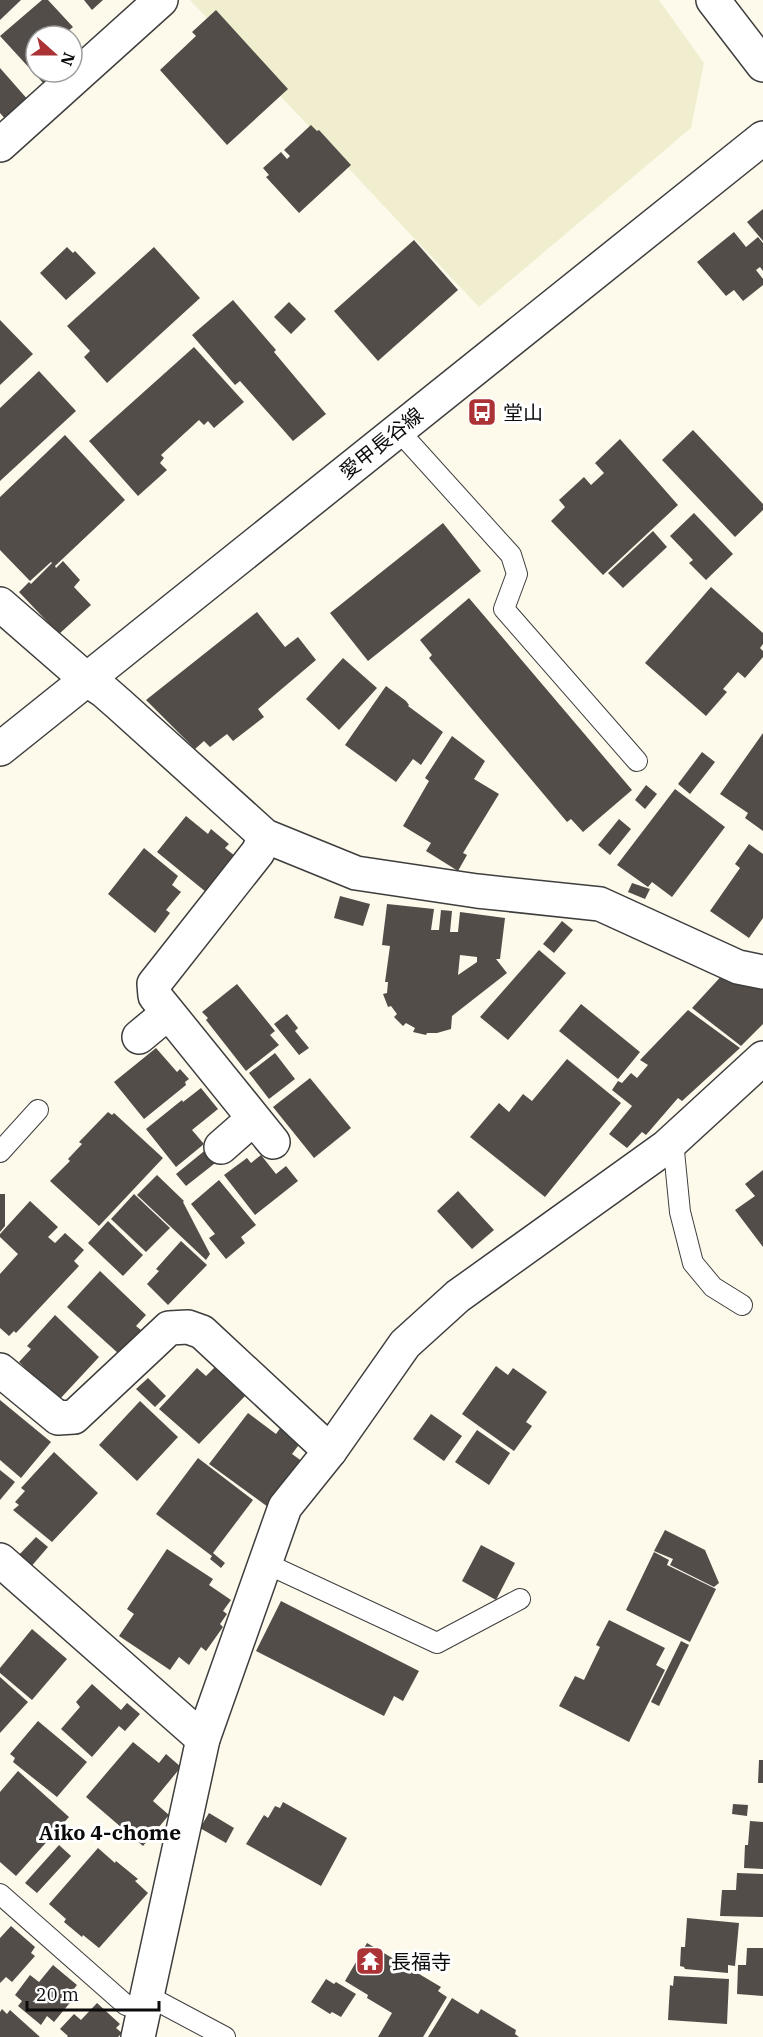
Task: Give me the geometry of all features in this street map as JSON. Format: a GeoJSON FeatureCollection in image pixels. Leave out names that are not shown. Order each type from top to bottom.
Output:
{"type":"FeatureCollection","features":[{"type":"Feature","properties":{"kind":"street"},"geometry":{"type":"LineString","coordinates":[[0,146],[161,0]]}},
{"type":"Feature","properties":{"kind":"street"},"geometry":{"type":"LineString","coordinates":[[713,0],[763,64]]}},
{"type":"Feature","properties":{"kind":"street","name":"愛甲長谷線"},"geometry":{"type":"LineString","coordinates":[[0,749],[763,138]]}},
{"type":"Feature","properties":{"kind":"street"},"geometry":{"type":"LineString","coordinates":[[0,604],[86,679],[120,705],[265,836],[356,873],[477,891],[600,904],[738,967],[763,972]]}},
{"type":"Feature","properties":{"kind":"street"},"geometry":{"type":"LineString","coordinates":[[222,1147],[263,1130],[155,996],[154,984],[258,852],[265,836]]}},
{"type":"Feature","properties":{"kind":"street"},"geometry":{"type":"LineString","coordinates":[[139,1037],[168,1013]]}},
{"type":"Feature","properties":{"kind":"street"},"geometry":{"type":"LineString","coordinates":[[144,2015],[203,1739],[285,1507],[330,1451],[405,1344],[458,1296],[673,1141],[763,1058]]}},
{"type":"Feature","properties":{"kind":"street"},"geometry":{"type":"LineString","coordinates":[[0,1370],[58,1418],[74,1417],[169,1328],[188,1327],[202,1332],[330,1451]]}},
{"type":"Feature","properties":{"kind":"street"},"geometry":{"type":"LineString","coordinates":[[0,1560],[203,1739]]}},
{"type":"Feature","properties":{"kind":"lane"},"geometry":{"type":"LineString","coordinates":[[398,430],[511,555],[517,574],[504,609],[637,761]]}},
{"type":"Feature","properties":{"kind":"lane"},"geometry":{"type":"LineString","coordinates":[[0,1152],[38,1110]]}},
{"type":"Feature","properties":{"kind":"lane"},"geometry":{"type":"LineString","coordinates":[[673,1141],[680,1212],[693,1263],[713,1287],[742,1305]]}},
{"type":"Feature","properties":{"kind":"lane"},"geometry":{"type":"LineString","coordinates":[[266,1563],[437,1642],[520,1599]]}},
{"type":"Feature","properties":{"kind":"lane"},"geometry":{"type":"LineString","coordinates":[[0,1894],[126,2005],[144,2015],[225,2037]]}},
{"type":"Feature","properties":{"kind":"shaded area"},"geometry":{"type":"Polygon","coordinates":[[[190,0],[659,0],[704,63],[691,128],[479,307],[190,0]]]}},
{"type":"Feature","properties":{"kind":"building"},"geometry":{"type":"Polygon","coordinates":[[[0,0],[21,0],[0,20],[0,0]]]}},
{"type":"Feature","properties":{"kind":"building"},"geometry":{"type":"Polygon","coordinates":[[[42,0],[48,0],[70,24],[24,24],[24,62],[0,36],[42,0]]]}},
{"type":"Feature","properties":{"kind":"building"},"geometry":{"type":"Polygon","coordinates":[[[84,0],[103,0],[92,10],[84,0]]]}},
{"type":"Feature","properties":{"kind":"building"},"geometry":{"type":"Polygon","coordinates":[[[216,10],[288,89],[227,145],[160,70],[196,36],[192,32],[216,10]]]}},
{"type":"Feature","properties":{"kind":"building"},"geometry":{"type":"Polygon","coordinates":[[[0,68],[29,101],[7,121],[0,113],[0,68]]]}},
{"type":"Feature","properties":{"kind":"building"},"geometry":{"type":"Polygon","coordinates":[[[311,125],[317,131],[319,130],[351,165],[299,213],[266,177],[269,175],[263,168],[281,152],[287,159],[290,156],[284,150],[311,125]]]}},
{"type":"Feature","properties":{"kind":"building"},"geometry":{"type":"Polygon","coordinates":[[[763,209],[763,241],[747,222],[763,209]]]}},
{"type":"Feature","properties":{"kind":"building"},"geometry":{"type":"Polygon","coordinates":[[[734,232],[746,247],[758,237],[763,243],[763,271],[760,267],[756,270],[763,279],[763,285],[743,301],[734,290],[726,296],[697,262],[734,232]]]}},
{"type":"Feature","properties":{"kind":"building"},"geometry":{"type":"Polygon","coordinates":[[[414,240],[458,290],[378,361],[334,311],[414,240]]]}},
{"type":"Feature","properties":{"kind":"building"},"geometry":{"type":"Polygon","coordinates":[[[67,247],[73,253],[75,251],[96,273],[66,300],[40,273],[67,247]]]}},
{"type":"Feature","properties":{"kind":"building"},"geometry":{"type":"Polygon","coordinates":[[[154,247],[200,298],[107,383],[84,357],[90,351],[67,326],[154,247]]]}},
{"type":"Feature","properties":{"kind":"building"},"geometry":{"type":"Polygon","coordinates":[[[233,300],[326,414],[293,441],[240,381],[235,385],[192,335],[233,300]]]}},
{"type":"Feature","properties":{"kind":"building"},"geometry":{"type":"Polygon","coordinates":[[[289,302],[306,319],[291,334],[274,317],[289,302]]]}},
{"type":"Feature","properties":{"kind":"building"},"geometry":{"type":"Polygon","coordinates":[[[0,320],[33,354],[0,385],[0,320]]]}},
{"type":"Feature","properties":{"kind":"building"},"geometry":{"type":"Polygon","coordinates":[[[194,347],[244,402],[214,428],[208,421],[204,425],[199,420],[161,455],[164,458],[160,463],[167,470],[138,496],[89,441],[194,347]]]}},
{"type":"Feature","properties":{"kind":"building"},"geometry":{"type":"Polygon","coordinates":[[[39,371],[76,411],[0,481],[0,408],[39,371]]]}},
{"type":"Feature","properties":{"kind":"building"},"geometry":{"type":"Polygon","coordinates":[[[693,430],[763,504],[763,510],[735,537],[662,460],[693,430]]]}},
{"type":"Feature","properties":{"kind":"building"},"geometry":{"type":"Polygon","coordinates":[[[65,435],[125,500],[55,566],[56,568],[63,561],[80,580],[74,587],[91,605],[59,634],[19,592],[29,582],[31,584],[52,563],[30,581],[0,550],[0,497],[65,435]]]}},
{"type":"Feature","properties":{"kind":"building"},"geometry":{"type":"Polygon","coordinates":[[[620,439],[678,505],[603,575],[551,521],[565,507],[559,500],[584,477],[591,485],[604,473],[595,463],[620,439]]]}},
{"type":"Feature","properties":{"kind":"building"},"geometry":{"type":"Polygon","coordinates":[[[694,513],[733,554],[706,580],[689,563],[693,560],[670,536],[694,513]]]}},
{"type":"Feature","properties":{"kind":"building"},"geometry":{"type":"Polygon","coordinates":[[[443,523],[481,571],[368,661],[330,613],[443,523]]]}},
{"type":"Feature","properties":{"kind":"building"},"geometry":{"type":"Polygon","coordinates":[[[653,531],[667,547],[623,588],[608,573],[653,531]]]}},
{"type":"Feature","properties":{"kind":"building"},"geometry":{"type":"Polygon","coordinates":[[[711,587],[763,633],[763,644],[760,648],[763,651],[763,657],[745,678],[738,672],[723,689],[727,692],[706,716],[645,663],[711,587]]]}},
{"type":"Feature","properties":{"kind":"building"},"geometry":{"type":"Polygon","coordinates":[[[469,598],[632,790],[583,832],[571,819],[567,822],[429,658],[432,655],[420,640],[469,598]]]}},
{"type":"Feature","properties":{"kind":"building"},"geometry":{"type":"Polygon","coordinates":[[[257,612],[285,647],[298,637],[316,660],[258,709],[264,717],[233,741],[227,734],[210,747],[204,741],[195,749],[146,700],[257,612]]]}},
{"type":"Feature","properties":{"kind":"building"},"geometry":{"type":"Polygon","coordinates":[[[343,658],[377,688],[339,730],[306,699],[343,658]]]}},
{"type":"Feature","properties":{"kind":"building"},"geometry":{"type":"Polygon","coordinates":[[[386,686],[443,732],[421,765],[413,759],[396,782],[345,745],[386,686]]]}},
{"type":"Feature","properties":{"kind":"building"},"geometry":{"type":"Polygon","coordinates":[[[763,733],[763,831],[745,818],[748,813],[720,794],[763,733]]]}},
{"type":"Feature","properties":{"kind":"building"},"geometry":{"type":"Polygon","coordinates":[[[452,736],[485,761],[474,779],[499,794],[463,853],[467,855],[458,871],[426,851],[431,843],[403,826],[429,781],[425,778],[452,736]]]}},
{"type":"Feature","properties":{"kind":"building"},"geometry":{"type":"Polygon","coordinates":[[[702,752],[715,762],[690,794],[678,784],[702,752]]]}},
{"type":"Feature","properties":{"kind":"building"},"geometry":{"type":"Polygon","coordinates":[[[646,785],[657,794],[645,809],[635,800],[646,785]]]}},
{"type":"Feature","properties":{"kind":"building"},"geometry":{"type":"Polygon","coordinates":[[[675,789],[725,827],[672,897],[652,882],[648,887],[617,865],[675,789]]]}},
{"type":"Feature","properties":{"kind":"building"},"geometry":{"type":"Polygon","coordinates":[[[186,816],[208,834],[211,829],[229,844],[225,848],[235,856],[206,892],[157,852],[186,816]]]}},
{"type":"Feature","properties":{"kind":"building"},"geometry":{"type":"Polygon","coordinates":[[[619,819],[631,829],[610,855],[598,845],[619,819]]]}},
{"type":"Feature","properties":{"kind":"building"},"geometry":{"type":"Polygon","coordinates":[[[749,844],[763,854],[763,918],[749,938],[710,911],[740,868],[735,864],[749,844]]]}},
{"type":"Feature","properties":{"kind":"building"},"geometry":{"type":"Polygon","coordinates":[[[144,848],[178,876],[172,885],[181,892],[166,910],[170,913],[155,933],[108,894],[144,848]]]}},
{"type":"Feature","properties":{"kind":"building"},"geometry":{"type":"Polygon","coordinates":[[[632,883],[650,889],[645,899],[628,892],[632,883]]]}},
{"type":"Feature","properties":{"kind":"building"},"geometry":{"type":"Polygon","coordinates":[[[340,896],[370,904],[363,926],[334,918],[340,896]]]}},
{"type":"Feature","properties":{"kind":"building"},"geometry":{"type":"Polygon","coordinates":[[[387,904],[434,909],[431,930],[439,930],[441,910],[452,911],[450,932],[458,932],[460,912],[505,918],[500,959],[496,959],[507,973],[452,1016],[451,1029],[426,1035],[413,1032],[415,1028],[406,1023],[403,1026],[394,1017],[397,1014],[391,1006],[388,1007],[383,994],[387,993],[388,982],[385,982],[390,946],[382,945],[387,904]],[[460,955],[458,975],[477,962],[477,957],[460,955]]]}},
{"type":"Feature","properties":{"kind":"building"},"geometry":{"type":"Polygon","coordinates":[[[562,921],[573,930],[554,953],[543,944],[562,921]]]}},
{"type":"Feature","properties":{"kind":"building"},"geometry":{"type":"Polygon","coordinates":[[[539,950],[566,973],[508,1040],[480,1017],[539,950]]]}},
{"type":"Feature","properties":{"kind":"building"},"geometry":{"type":"Polygon","coordinates":[[[726,971],[763,982],[763,1024],[741,1046],[692,1008],[726,971]]]}},
{"type":"Feature","properties":{"kind":"building"},"geometry":{"type":"Polygon","coordinates":[[[237,984],[275,1031],[270,1035],[279,1045],[246,1071],[202,1012],[237,984]]]}},
{"type":"Feature","properties":{"kind":"building"},"geometry":{"type":"Polygon","coordinates":[[[581,1004],[640,1052],[618,1079],[559,1031],[581,1004]]]}},
{"type":"Feature","properties":{"kind":"building"},"geometry":{"type":"Polygon","coordinates":[[[688,1010],[740,1048],[682,1101],[678,1098],[646,1135],[642,1132],[627,1148],[609,1134],[632,1106],[612,1090],[618,1081],[622,1083],[631,1073],[637,1078],[648,1065],[640,1060],[688,1010]]]}},
{"type":"Feature","properties":{"kind":"building"},"geometry":{"type":"Polygon","coordinates":[[[287,1014],[298,1028],[295,1031],[309,1048],[299,1055],[274,1024],[287,1014]]]}},
{"type":"Feature","properties":{"kind":"building"},"geometry":{"type":"Polygon","coordinates":[[[156,1048],[177,1072],[180,1069],[189,1079],[185,1082],[186,1085],[144,1119],[114,1082],[156,1048]]]}},
{"type":"Feature","properties":{"kind":"building"},"geometry":{"type":"Polygon","coordinates":[[[275,1053],[295,1079],[269,1099],[249,1073],[275,1053]]]}},
{"type":"Feature","properties":{"kind":"building"},"geometry":{"type":"Polygon","coordinates":[[[567,1059],[621,1103],[545,1197],[470,1137],[499,1103],[509,1112],[523,1094],[532,1101],[567,1059]]]}},
{"type":"Feature","properties":{"kind":"building"},"geometry":{"type":"Polygon","coordinates":[[[310,1078],[351,1128],[314,1158],[273,1107],[310,1078]]]}},
{"type":"Feature","properties":{"kind":"building"},"geometry":{"type":"Polygon","coordinates":[[[201,1088],[218,1109],[192,1130],[204,1144],[176,1167],[146,1129],[201,1088]]]}},
{"type":"Feature","properties":{"kind":"building"},"geometry":{"type":"Polygon","coordinates":[[[108,1112],[112,1115],[114,1113],[163,1158],[99,1226],[50,1181],[70,1161],[68,1159],[82,1144],[79,1142],[108,1112]]]}},
{"type":"Feature","properties":{"kind":"building"},"geometry":{"type":"Polygon","coordinates":[[[208,1148],[219,1160],[186,1186],[176,1174],[208,1148]]]}},
{"type":"Feature","properties":{"kind":"building"},"geometry":{"type":"Polygon","coordinates":[[[261,1155],[276,1174],[286,1166],[298,1181],[255,1215],[224,1175],[247,1158],[251,1163],[261,1155]]]}},
{"type":"Feature","properties":{"kind":"building"},"geometry":{"type":"Polygon","coordinates":[[[763,1170],[763,1247],[735,1210],[755,1196],[745,1184],[763,1170]]]}},
{"type":"Feature","properties":{"kind":"building"},"geometry":{"type":"Polygon","coordinates":[[[157,1175],[184,1201],[210,1254],[206,1260],[137,1195],[157,1175]]]}},
{"type":"Feature","properties":{"kind":"building"},"geometry":{"type":"Polygon","coordinates":[[[219,1180],[256,1225],[241,1237],[245,1243],[226,1259],[209,1238],[215,1234],[191,1204],[219,1180]]]}},
{"type":"Feature","properties":{"kind":"building"},"geometry":{"type":"Polygon","coordinates":[[[458,1191],[494,1230],[472,1249],[437,1211],[458,1191]]]}},
{"type":"Feature","properties":{"kind":"building"},"geometry":{"type":"Polygon","coordinates":[[[0,1194],[5,1194],[5,1226],[0,1232],[0,1194]]]}},
{"type":"Feature","properties":{"kind":"building"},"geometry":{"type":"Polygon","coordinates":[[[134,1194],[170,1228],[146,1252],[111,1219],[134,1194]]]}},
{"type":"Feature","properties":{"kind":"building"},"geometry":{"type":"Polygon","coordinates":[[[30,1201],[58,1227],[48,1237],[55,1243],[65,1233],[84,1250],[74,1261],[79,1266],[16,1333],[14,1331],[9,1336],[0,1328],[0,1274],[18,1254],[0,1237],[0,1234],[30,1201]]]}},
{"type":"Feature","properties":{"kind":"building"},"geometry":{"type":"Polygon","coordinates":[[[108,1221],[143,1255],[123,1276],[88,1243],[108,1221]]]}},
{"type":"Feature","properties":{"kind":"building"},"geometry":{"type":"Polygon","coordinates":[[[181,1241],[207,1265],[168,1305],[147,1284],[159,1271],[156,1269],[181,1241]]]}},
{"type":"Feature","properties":{"kind":"building"},"geometry":{"type":"Polygon","coordinates":[[[100,1271],[146,1315],[136,1326],[141,1330],[119,1354],[67,1307],[100,1271]]]}},
{"type":"Feature","properties":{"kind":"building"},"geometry":{"type":"Polygon","coordinates":[[[55,1315],[99,1357],[59,1400],[19,1362],[31,1349],[27,1346],[55,1315]]]}},
{"type":"Feature","properties":{"kind":"building"},"geometry":{"type":"Polygon","coordinates":[[[496,1366],[508,1375],[513,1368],[547,1392],[526,1422],[532,1426],[514,1451],[462,1414],[496,1366]]]}},
{"type":"Feature","properties":{"kind":"building"},"geometry":{"type":"Polygon","coordinates":[[[215,1367],[246,1395],[199,1444],[159,1409],[197,1368],[206,1376],[215,1367]]]}},
{"type":"Feature","properties":{"kind":"building"},"geometry":{"type":"Polygon","coordinates":[[[148,1378],[166,1396],[155,1407],[136,1389],[148,1378]]]}},
{"type":"Feature","properties":{"kind":"building"},"geometry":{"type":"Polygon","coordinates":[[[0,1400],[51,1442],[21,1478],[0,1460],[0,1400]]]}},
{"type":"Feature","properties":{"kind":"building"},"geometry":{"type":"Polygon","coordinates":[[[140,1401],[178,1437],[137,1481],[99,1445],[140,1401]]]}},
{"type":"Feature","properties":{"kind":"building"},"geometry":{"type":"Polygon","coordinates":[[[248,1413],[276,1434],[281,1427],[301,1442],[292,1454],[303,1462],[268,1507],[209,1464],[248,1413]]]}},
{"type":"Feature","properties":{"kind":"building"},"geometry":{"type":"Polygon","coordinates":[[[431,1414],[462,1436],[444,1461],[413,1439],[431,1414]]]}},
{"type":"Feature","properties":{"kind":"building"},"geometry":{"type":"Polygon","coordinates":[[[477,1430],[510,1453],[489,1485],[455,1462],[477,1430]]]}},
{"type":"Feature","properties":{"kind":"building"},"geometry":{"type":"Polygon","coordinates":[[[54,1452],[98,1493],[52,1542],[13,1510],[19,1505],[15,1502],[25,1491],[21,1488],[54,1452]]]}},
{"type":"Feature","properties":{"kind":"building"},"geometry":{"type":"Polygon","coordinates":[[[198,1458],[253,1500],[213,1553],[225,1563],[221,1568],[210,1559],[212,1556],[156,1514],[198,1458]]]}},
{"type":"Feature","properties":{"kind":"building"},"geometry":{"type":"Polygon","coordinates":[[[0,1470],[15,1482],[0,1500],[0,1470]]]}},
{"type":"Feature","properties":{"kind":"building"},"geometry":{"type":"Polygon","coordinates":[[[665,1530],[705,1550],[719,1583],[714,1587],[670,1565],[673,1559],[654,1551],[665,1530]]]}},
{"type":"Feature","properties":{"kind":"building"},"geometry":{"type":"Polygon","coordinates":[[[36,1537],[48,1547],[29,1569],[16,1558],[36,1537]]]}},
{"type":"Feature","properties":{"kind":"building"},"geometry":{"type":"Polygon","coordinates":[[[481,1545],[515,1563],[496,1600],[462,1581],[481,1545]]]}},
{"type":"Feature","properties":{"kind":"building"},"geometry":{"type":"Polygon","coordinates":[[[167,1549],[213,1579],[209,1585],[231,1600],[223,1611],[227,1614],[220,1624],[223,1627],[206,1651],[201,1647],[189,1665],[179,1657],[170,1670],[119,1636],[134,1614],[127,1609],[167,1549]]]}},
{"type":"Feature","properties":{"kind":"building"},"geometry":{"type":"Polygon","coordinates":[[[654,1552],[669,1560],[667,1565],[716,1589],[690,1642],[626,1610],[654,1552]]]}},
{"type":"Feature","properties":{"kind":"building"},"geometry":{"type":"Polygon","coordinates":[[[281,1601],[419,1671],[403,1701],[394,1696],[384,1716],[256,1651],[281,1601]]]}},
{"type":"Feature","properties":{"kind":"building"},"geometry":{"type":"Polygon","coordinates":[[[609,1620],[665,1648],[656,1665],[665,1670],[629,1742],[559,1706],[575,1676],[584,1680],[600,1647],[596,1645],[609,1620]]]}},
{"type":"Feature","properties":{"kind":"building"},"geometry":{"type":"Polygon","coordinates":[[[32,1629],[67,1659],[32,1700],[0,1673],[0,1668],[32,1629]]]}},
{"type":"Feature","properties":{"kind":"building"},"geometry":{"type":"Polygon","coordinates":[[[681,1641],[689,1645],[659,1706],[651,1702],[681,1641]]]}},
{"type":"Feature","properties":{"kind":"building"},"geometry":{"type":"Polygon","coordinates":[[[0,1677],[28,1702],[0,1733],[0,1677]]]}},
{"type":"Feature","properties":{"kind":"building"},"geometry":{"type":"Polygon","coordinates":[[[92,1684],[121,1710],[127,1703],[140,1714],[125,1731],[119,1726],[92,1757],[61,1729],[80,1707],[76,1702],[92,1684]]]}},
{"type":"Feature","properties":{"kind":"building"},"geometry":{"type":"Polygon","coordinates":[[[38,1721],[87,1762],[57,1797],[13,1762],[15,1758],[10,1754],[38,1721]]]}},
{"type":"Feature","properties":{"kind":"building"},"geometry":{"type":"Polygon","coordinates":[[[133,1742],[159,1763],[166,1754],[181,1767],[153,1801],[169,1815],[143,1846],[86,1797],[133,1742]]]}},
{"type":"Feature","properties":{"kind":"building"},"geometry":{"type":"Polygon","coordinates":[[[759,1760],[763,1760],[763,1783],[758,1783],[759,1760]]]}},
{"type":"Feature","properties":{"kind":"building"},"geometry":{"type":"Polygon","coordinates":[[[18,1771],[69,1817],[16,1876],[0,1862],[0,1792],[18,1771]]]}},
{"type":"Feature","properties":{"kind":"building"},"geometry":{"type":"Polygon","coordinates":[[[283,1802],[347,1838],[321,1886],[246,1844],[264,1815],[268,1818],[275,1806],[280,1808],[283,1802]]]}},
{"type":"Feature","properties":{"kind":"building"},"geometry":{"type":"Polygon","coordinates":[[[733,1804],[748,1805],[747,1816],[732,1814],[733,1804]]]}},
{"type":"Feature","properties":{"kind":"building"},"geometry":{"type":"Polygon","coordinates":[[[209,1813],[234,1828],[226,1843],[200,1828],[209,1813]]]}},
{"type":"Feature","properties":{"kind":"building"},"geometry":{"type":"Polygon","coordinates":[[[750,1821],[763,1822],[763,1869],[744,1868],[745,1845],[748,1845],[750,1821]]]}},
{"type":"Feature","properties":{"kind":"building"},"geometry":{"type":"Polygon","coordinates":[[[59,1845],[71,1856],[37,1893],[25,1883],[59,1845]]]}},
{"type":"Feature","properties":{"kind":"building"},"geometry":{"type":"Polygon","coordinates":[[[98,1848],[138,1879],[135,1881],[148,1893],[99,1948],[64,1922],[66,1919],[49,1904],[98,1848]]]}},
{"type":"Feature","properties":{"kind":"building"},"geometry":{"type":"Polygon","coordinates":[[[737,1873],[763,1874],[763,1917],[720,1916],[722,1890],[736,1890],[737,1873]]]}},
{"type":"Feature","properties":{"kind":"building"},"geometry":{"type":"Polygon","coordinates":[[[687,1918],[739,1923],[735,1966],[728,1965],[728,1973],[685,1969],[680,1966],[681,1947],[685,1947],[687,1918]]]}},
{"type":"Feature","properties":{"kind":"building"},"geometry":{"type":"Polygon","coordinates":[[[11,1926],[35,1947],[31,1953],[35,1956],[12,1982],[6,1977],[0,1983],[0,1938],[11,1926]]]}},
{"type":"Feature","properties":{"kind":"building"},"geometry":{"type":"Polygon","coordinates":[[[367,1943],[441,1987],[438,1991],[447,1997],[423,2037],[378,2037],[392,2013],[345,1981],[367,1943]]]}},
{"type":"Feature","properties":{"kind":"building"},"geometry":{"type":"Polygon","coordinates":[[[747,1948],[763,1948],[763,1996],[737,1994],[738,1965],[746,1965],[747,1948]]]}},
{"type":"Feature","properties":{"kind":"building"},"geometry":{"type":"Polygon","coordinates":[[[53,1965],[77,1985],[73,1990],[78,1993],[54,2022],[47,2016],[41,2025],[18,2006],[22,2001],[15,1995],[30,1975],[39,1982],[53,1965]]]}},
{"type":"Feature","properties":{"kind":"building"},"geometry":{"type":"Polygon","coordinates":[[[674,1976],[729,1979],[727,2024],[668,2020],[670,1985],[673,1986],[674,1976]]]}},
{"type":"Feature","properties":{"kind":"building"},"geometry":{"type":"Polygon","coordinates":[[[326,1979],[356,1994],[341,2017],[332,2012],[330,2014],[311,2002],[326,1979]]]}},
{"type":"Feature","properties":{"kind":"building","name":"長福寺"},"geometry":{"type":"Polygon","coordinates":[[[452,1998],[478,2014],[481,2009],[516,2030],[515,2034],[519,2037],[428,2037],[452,1998]]]}},
{"type":"Feature","properties":{"kind":"building"},"geometry":{"type":"Polygon","coordinates":[[[97,2003],[120,2024],[116,2028],[122,2033],[118,2037],[67,2037],[60,2029],[74,2014],[81,2020],[97,2003]]]}},
{"type":"Feature","properties":{"kind":"building"},"geometry":{"type":"Polygon","coordinates":[[[2,2009],[7,2014],[10,2010],[40,2037],[0,2037],[2,2009]]]}},
{"type":"Feature","properties":{"kind":"place","name":"堂山"},"geometry":{"type":"Point","coordinates":[482,412]}},
{"type":"Feature","properties":{"kind":"place","name":"長福寺"},"geometry":{"type":"Point","coordinates":[370,1961]}},
{"type":"Feature","properties":{"kind":"district","name":"Aiko 4-chome"},"geometry":{"type":"Point","coordinates":[110,1832]}}]}
